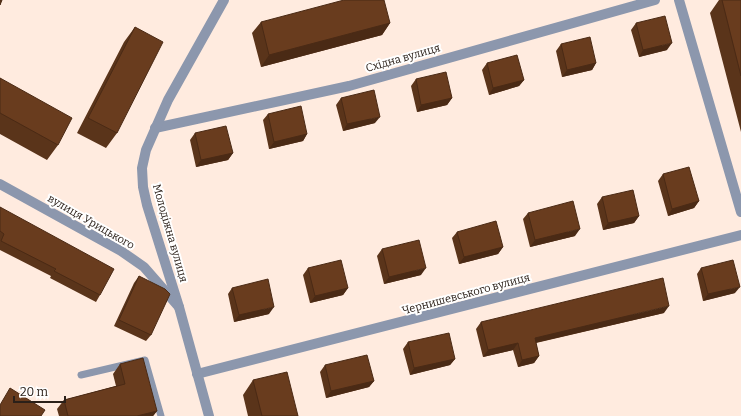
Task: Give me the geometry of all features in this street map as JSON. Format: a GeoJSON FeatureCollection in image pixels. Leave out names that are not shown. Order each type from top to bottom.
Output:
{"type":"FeatureCollection","features":[{"type":"Feature","properties":{"kind":"street","name":"Молодіжна вулиця"},"geometry":{"type":"LineString","coordinates":[[209,416],[179,307],[143,187],[142,168],[146,150],[168,100],[224,0]]}},
{"type":"Feature","properties":{"kind":"street","name":"Східна вулиця"},"geometry":{"type":"LineString","coordinates":[[155,128],[349,86],[655,0]]}},
{"type":"Feature","properties":{"kind":"street"},"geometry":{"type":"LineString","coordinates":[[679,0],[741,212]]}},
{"type":"Feature","properties":{"kind":"street","name":"вулиця Урицького"},"geometry":{"type":"LineString","coordinates":[[0,184],[121,251],[144,267],[179,307]]}},
{"type":"Feature","properties":{"kind":"street","name":"Чернишевського вулиця"},"geometry":{"type":"LineString","coordinates":[[197,374],[741,235]]}},
{"type":"Feature","properties":{"kind":"lane"},"geometry":{"type":"LineString","coordinates":[[81,375],[145,360],[161,416]]}},
{"type":"Feature","properties":{"kind":"building"},"geometry":{"type":"Polygon","coordinates":[[[344,0],[384,0],[390,23],[269,55],[261,22],[344,0]]]}},
{"type":"Feature","properties":{"kind":"building"},"geometry":{"type":"Polygon","coordinates":[[[722,0],[741,0],[741,76],[722,0]]]}},
{"type":"Feature","properties":{"kind":"building"},"geometry":{"type":"Polygon","coordinates":[[[665,16],[672,43],[643,50],[636,23],[665,16]]]}},
{"type":"Feature","properties":{"kind":"building"},"geometry":{"type":"Polygon","coordinates":[[[135,27],[163,42],[117,133],[88,118],[135,27]]]}},
{"type":"Feature","properties":{"kind":"building"},"geometry":{"type":"Polygon","coordinates":[[[590,37],[596,63],[567,70],[561,44],[590,37]]]}},
{"type":"Feature","properties":{"kind":"building"},"geometry":{"type":"Polygon","coordinates":[[[517,55],[524,80],[493,88],[487,63],[517,55]]]}},
{"type":"Feature","properties":{"kind":"building"},"geometry":{"type":"Polygon","coordinates":[[[446,72],[452,98],[421,105],[416,79],[446,72]]]}},
{"type":"Feature","properties":{"kind":"building"},"geometry":{"type":"Polygon","coordinates":[[[0,78],[72,118],[58,145],[0,113],[0,78]]]}},
{"type":"Feature","properties":{"kind":"building"},"geometry":{"type":"Polygon","coordinates":[[[374,90],[380,117],[347,124],[341,98],[374,90]]]}},
{"type":"Feature","properties":{"kind":"building"},"geometry":{"type":"Polygon","coordinates":[[[301,106],[307,134],[274,142],[268,114],[301,106]]]}},
{"type":"Feature","properties":{"kind":"building"},"geometry":{"type":"Polygon","coordinates":[[[226,126],[233,153],[201,160],[195,133],[226,126]]]}},
{"type":"Feature","properties":{"kind":"building"},"geometry":{"type":"Polygon","coordinates":[[[689,167],[699,201],[672,209],[663,174],[689,167]]]}},
{"type":"Feature","properties":{"kind":"building"},"geometry":{"type":"Polygon","coordinates":[[[633,190],[639,216],[608,223],[602,197],[633,190]]]}},
{"type":"Feature","properties":{"kind":"building"},"geometry":{"type":"Polygon","coordinates":[[[573,201],[580,229],[535,240],[528,213],[573,201]]]}},
{"type":"Feature","properties":{"kind":"building"},"geometry":{"type":"Polygon","coordinates":[[[0,207],[114,269],[100,295],[54,271],[56,269],[1,241],[4,234],[0,231],[0,207]]]}},
{"type":"Feature","properties":{"kind":"building"},"geometry":{"type":"Polygon","coordinates":[[[496,221],[503,247],[464,257],[457,232],[496,221]]]}},
{"type":"Feature","properties":{"kind":"building"},"geometry":{"type":"Polygon","coordinates":[[[419,240],[426,268],[389,277],[382,249],[419,240]]]}},
{"type":"Feature","properties":{"kind":"building"},"geometry":{"type":"Polygon","coordinates":[[[341,260],[348,288],[315,296],[308,268],[341,260]]]}},
{"type":"Feature","properties":{"kind":"building"},"geometry":{"type":"Polygon","coordinates":[[[733,260],[740,287],[708,294],[701,268],[733,260]]]}},
{"type":"Feature","properties":{"kind":"building"},"geometry":{"type":"Polygon","coordinates":[[[139,276],[165,289],[170,294],[151,335],[119,320],[139,276]]]}},
{"type":"Feature","properties":{"kind":"building"},"geometry":{"type":"Polygon","coordinates":[[[663,278],[669,306],[535,338],[539,356],[522,360],[518,343],[488,350],[481,322],[663,278]]]}},
{"type":"Feature","properties":{"kind":"building"},"geometry":{"type":"Polygon","coordinates":[[[268,279],[274,307],[239,315],[232,288],[268,279]]]}},
{"type":"Feature","properties":{"kind":"building"},"geometry":{"type":"Polygon","coordinates":[[[449,333],[455,359],[414,368],[408,342],[449,333]]]}},
{"type":"Feature","properties":{"kind":"building"},"geometry":{"type":"Polygon","coordinates":[[[367,355],[374,381],[331,391],[325,365],[367,355]]]}},
{"type":"Feature","properties":{"kind":"building"},"geometry":{"type":"Polygon","coordinates":[[[143,358],[157,411],[137,416],[68,416],[64,400],[125,384],[120,364],[143,358]]]}},
{"type":"Feature","properties":{"kind":"building"},"geometry":{"type":"Polygon","coordinates":[[[287,372],[298,416],[262,416],[253,380],[287,372]]]}},
{"type":"Feature","properties":{"kind":"building"},"geometry":{"type":"Polygon","coordinates":[[[10,388],[45,410],[41,416],[0,416],[0,405],[10,388]]]}}]}
